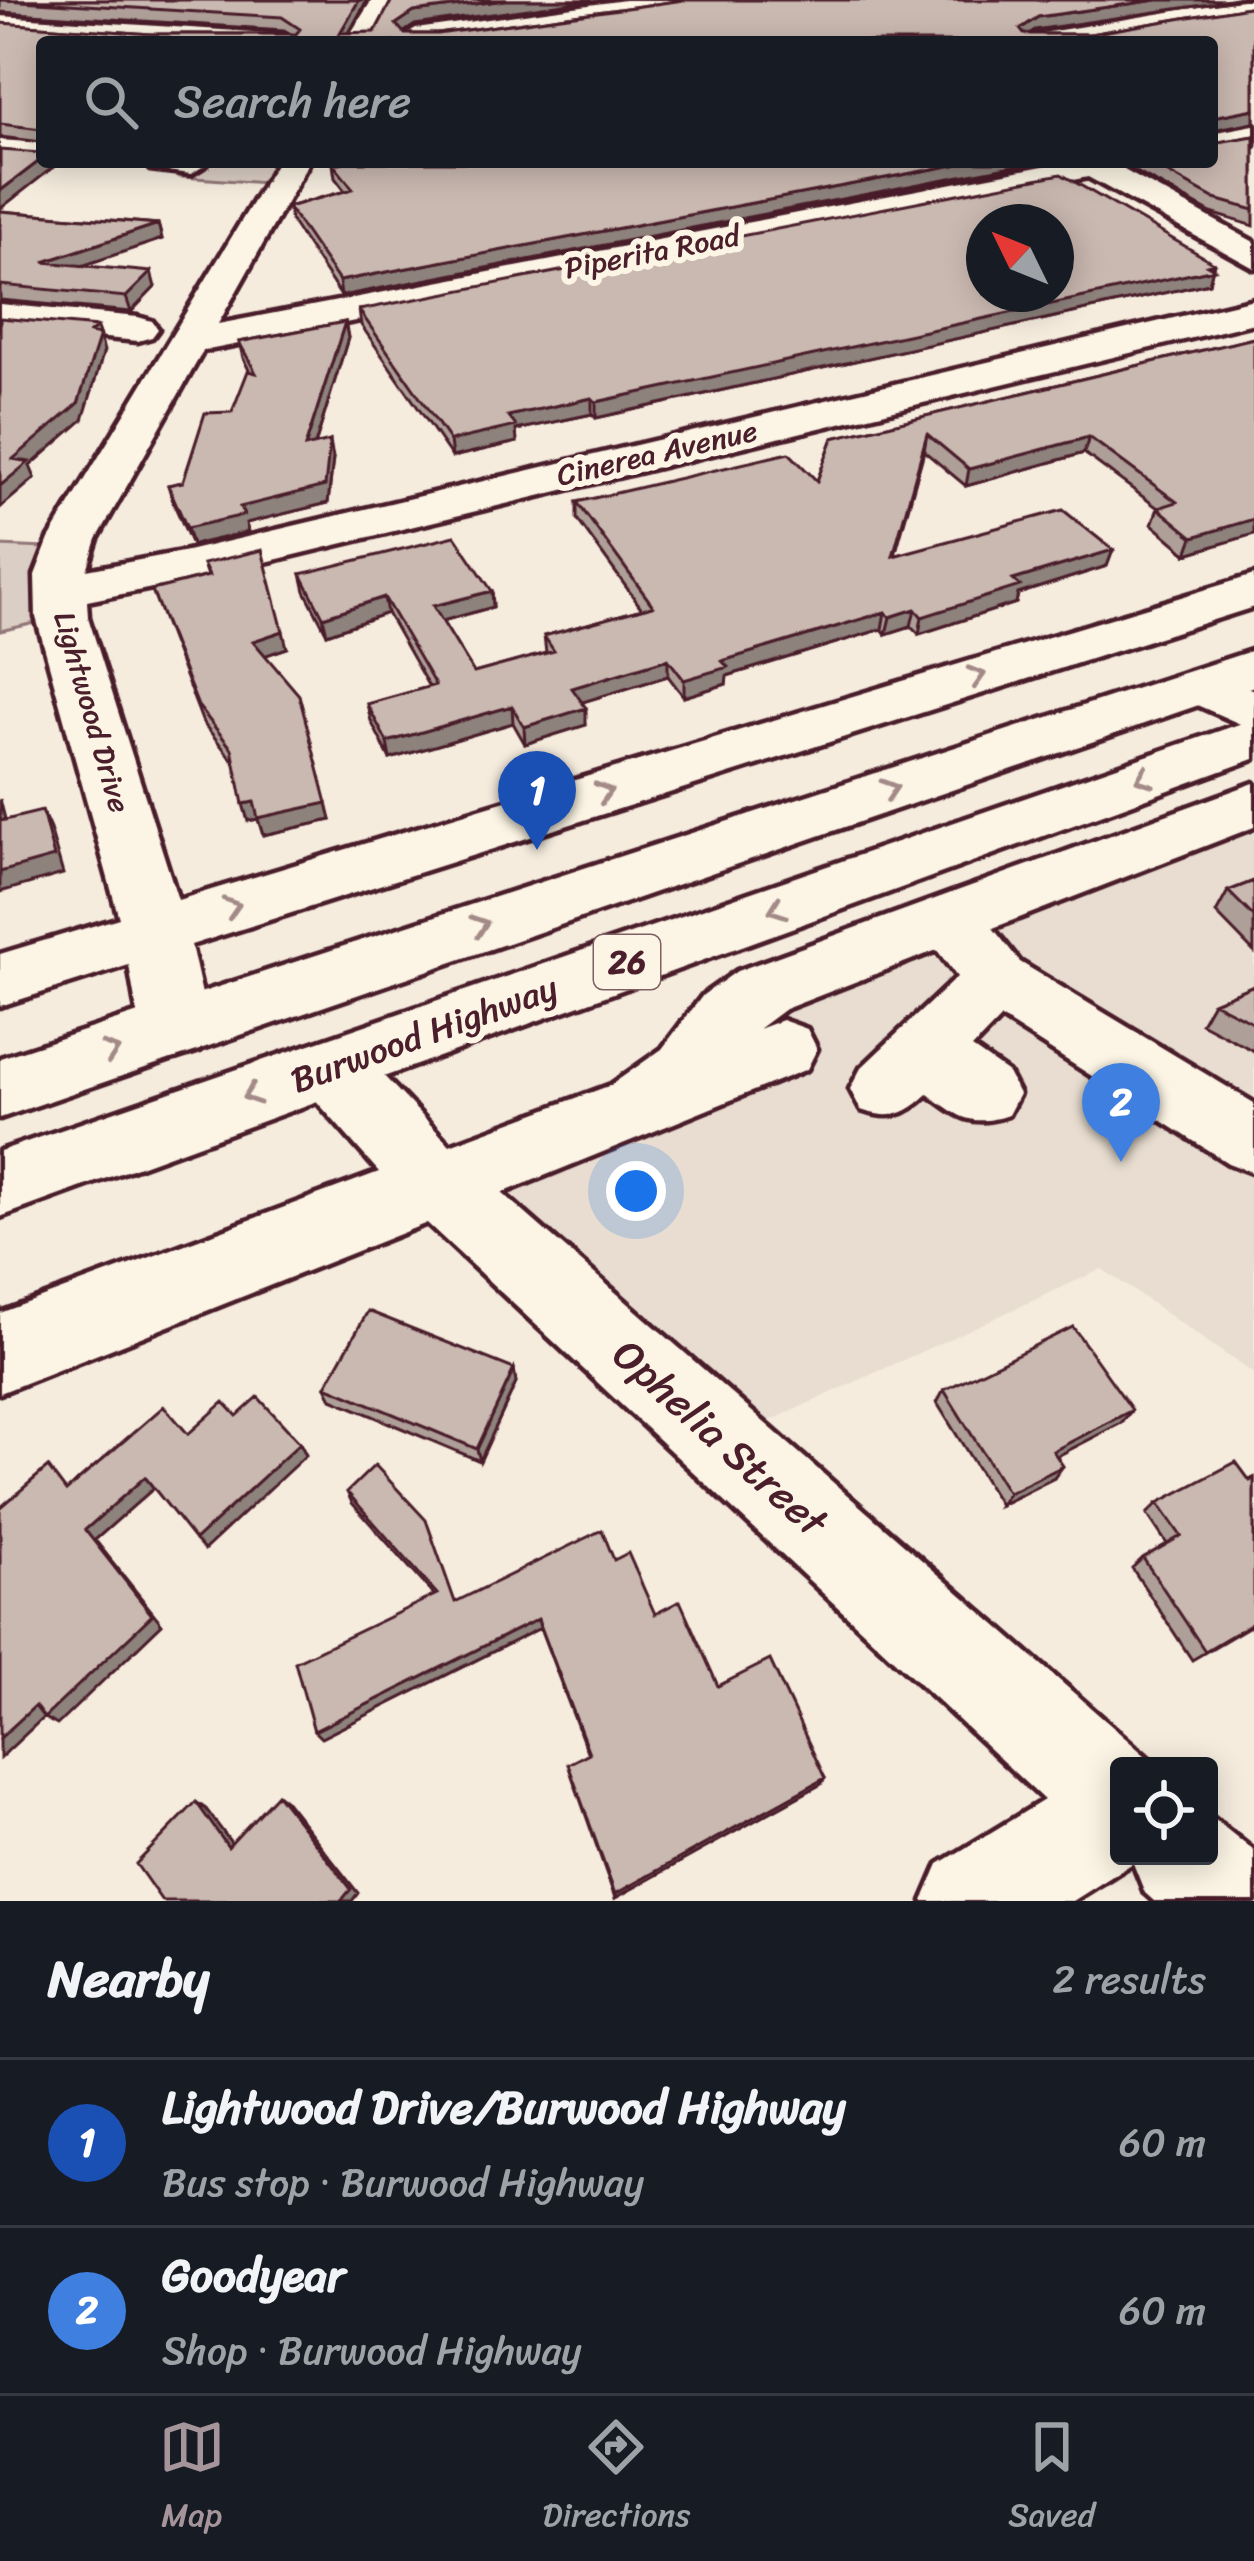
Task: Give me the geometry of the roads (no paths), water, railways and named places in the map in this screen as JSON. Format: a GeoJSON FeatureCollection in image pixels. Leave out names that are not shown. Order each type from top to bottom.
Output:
{"type":"FeatureCollection","features":[{"type":"Feature","properties":{"kind":"main road"},"geometry":{"type":"LineString","coordinates":[[363,36],[385,0]]}},
{"type":"Feature","properties":{"kind":"main road"},"geometry":{"type":"LineString","coordinates":[[423,36],[682,0]]}},
{"type":"Feature","properties":{"kind":"main road"},"geometry":{"type":"LineString","coordinates":[[1073,36],[1254,7]]}},
{"type":"Feature","properties":{"kind":"main road"},"geometry":{"type":"LineString","coordinates":[[0,24],[189,36]]}},
{"type":"Feature","properties":{"kind":"main road"},"geometry":{"type":"LineString","coordinates":[[1218,142],[1254,135]]}},
{"type":"Feature","properties":{"kind":"main road"},"geometry":{"type":"LineString","coordinates":[[0,150],[36,153]]}},
{"type":"Feature","properties":{"kind":"main road","name":"Lightwood Drive"},"geometry":{"type":"LineString","coordinates":[[175,1030],[155,931],[62,617],[59,591],[73,538],[290,168]]}},
{"type":"Feature","properties":{"kind":"main road","name":"Piperita Road"},"geometry":{"type":"LineString","coordinates":[[189,342],[1083,168]]}},
{"type":"Feature","properties":{"kind":"main road"},"geometry":{"type":"LineString","coordinates":[[1110,168],[1254,257]]}},
{"type":"Feature","properties":{"kind":"main road","name":"Cinerea Avenue"},"geometry":{"type":"LineString","coordinates":[[59,591],[210,560],[1254,311]]}},
{"type":"Feature","properties":{"kind":"main road"},"geometry":{"type":"LineString","coordinates":[[0,316],[138,329]]}},
{"type":"Feature","properties":{"kind":"main road"},"geometry":{"type":"LineString","coordinates":[[0,980],[1254,590]]}},
{"type":"Feature","properties":{"kind":"main road","name":"26"},"geometry":{"type":"LineString","coordinates":[[0,1088],[1236,689]]}},
{"type":"Feature","properties":{"kind":"main road","name":"Burwood Highway"},"geometry":{"type":"LineString","coordinates":[[0,1184],[1254,738]]}},
{"type":"Feature","properties":{"kind":"main road"},"geometry":{"type":"LineString","coordinates":[[637,1107],[687,1070],[727,1014],[761,990],[1254,804]]}},
{"type":"Feature","properties":{"kind":"main road"},"geometry":{"type":"LineString","coordinates":[[950,917],[996,981],[1104,1061],[1254,1141]]}},
{"type":"Feature","properties":{"kind":"main road"},"geometry":{"type":"LineString","coordinates":[[983,1094],[904,1071],[996,981]]}},
{"type":"Feature","properties":{"kind":"main road"},"geometry":{"type":"LineString","coordinates":[[0,1353],[782,1049]]}},
{"type":"Feature","properties":{"kind":"main road","name":"Ophelia Street"},"geometry":{"type":"LineString","coordinates":[[330,1067],[437,1184],[1110,1791]]}},
{"type":"Feature","properties":{"kind":"main road"},"geometry":{"type":"LineString","coordinates":[[976,1901],[1110,1819]]}},
{"type":"Feature","properties":{"kind":"main road"},"geometry":{"type":"LineString","coordinates":[[1192,1865],[1232,1901]]}},
{"type":"Feature","properties":{"kind":"place","name":"Lightwood Drive/Burwood Highway"},"geometry":{"type":"Point","coordinates":[537,850]}},
{"type":"Feature","properties":{"kind":"place","name":"Goodyear"},"geometry":{"type":"Point","coordinates":[1121,1162]}}]}
